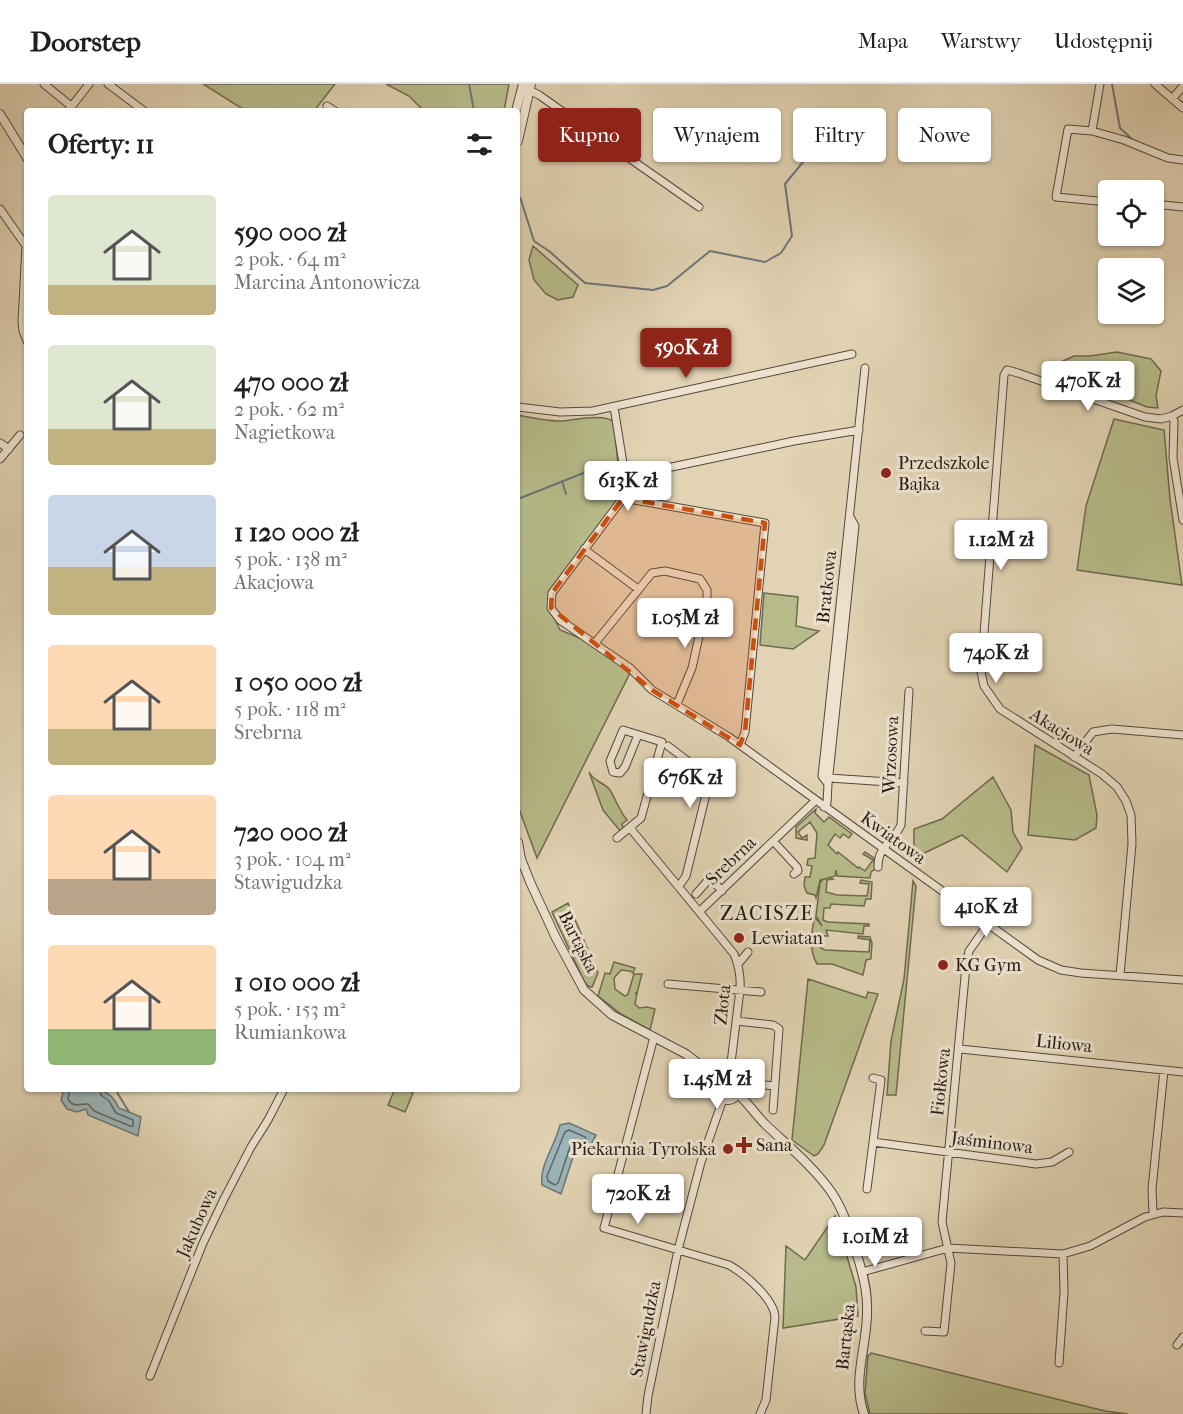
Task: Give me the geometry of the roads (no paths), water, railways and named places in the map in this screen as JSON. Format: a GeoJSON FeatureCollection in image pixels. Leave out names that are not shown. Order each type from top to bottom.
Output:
{"type":"FeatureCollection","features":[{"type":"Feature","properties":{"kind":"street"},"geometry":{"type":"LineString","coordinates":[[44,84],[69,108]]}},
{"type":"Feature","properties":{"kind":"street"},"geometry":{"type":"LineString","coordinates":[[71,108],[89,84]]}},
{"type":"Feature","properties":{"kind":"street"},"geometry":{"type":"LineString","coordinates":[[108,84],[140,108]]}},
{"type":"Feature","properties":{"kind":"street"},"geometry":{"type":"LineString","coordinates":[[1092,131],[1100,84]]}},
{"type":"Feature","properties":{"kind":"street"},"geometry":{"type":"LineString","coordinates":[[1155,84],[1183,108]]}},
{"type":"Feature","properties":{"kind":"street"},"geometry":{"type":"LineString","coordinates":[[517,108],[526,86]]}},
{"type":"Feature","properties":{"kind":"street"},"geometry":{"type":"LineString","coordinates":[[520,127],[526,86]]}},
{"type":"Feature","properties":{"kind":"street"},"geometry":{"type":"LineString","coordinates":[[526,86],[699,207]]}},
{"type":"Feature","properties":{"kind":"street"},"geometry":{"type":"LineString","coordinates":[[1172,99],[1183,86]]}},
{"type":"Feature","properties":{"kind":"street"},"geometry":{"type":"LineString","coordinates":[[0,114],[24,153]]}},
{"type":"Feature","properties":{"kind":"street"},"geometry":{"type":"LineString","coordinates":[[1098,201],[1056,197],[1068,129],[1092,131],[1124,140],[1168,158],[1183,160]]}},
{"type":"Feature","properties":{"kind":"street"},"geometry":{"type":"LineString","coordinates":[[1164,205],[1183,207]]}},
{"type":"Feature","properties":{"kind":"street"},"geometry":{"type":"LineString","coordinates":[[0,209],[24,243]]}},
{"type":"Feature","properties":{"kind":"street"},"geometry":{"type":"LineString","coordinates":[[24,284],[22,322],[24,334]]}},
{"type":"Feature","properties":{"kind":"street"},"geometry":{"type":"LineString","coordinates":[[520,407],[536,411],[576,413],[614,407],[852,354]]}},
{"type":"Feature","properties":{"kind":"street"},"geometry":{"type":"LineString","coordinates":[[824,807],[827,803],[855,526],[850,517],[865,368]]}},
{"type":"Feature","properties":{"kind":"street","name":"Akacjowa"},"geometry":{"type":"LineString","coordinates":[[1120,975],[1132,844],[1131,815],[1126,801],[1117,787],[1102,774],[999,709],[984,686],[981,672],[1005,375],[1007,370],[1126,412],[1161,419],[1172,416]]}},
{"type":"Feature","properties":{"kind":"street"},"geometry":{"type":"LineString","coordinates":[[614,407],[625,476],[623,498],[552,593],[550,604],[556,616],[630,668],[652,690],[740,745],[816,800]]}},
{"type":"Feature","properties":{"kind":"street"},"geometry":{"type":"LineString","coordinates":[[1183,410],[1172,416],[1174,421],[1173,458],[1183,519]]}},
{"type":"Feature","properties":{"kind":"street"},"geometry":{"type":"LineString","coordinates":[[667,468],[794,441],[859,430]]}},
{"type":"Feature","properties":{"kind":"street"},"geometry":{"type":"LineString","coordinates":[[0,459],[20,435]]}},
{"type":"Feature","properties":{"kind":"street"},"geometry":{"type":"LineString","coordinates":[[0,443],[9,449]]}},
{"type":"Feature","properties":{"kind":"street"},"geometry":{"type":"LineString","coordinates":[[623,498],[765,523],[745,732],[740,745]]}},
{"type":"Feature","properties":{"kind":"street"},"geometry":{"type":"LineString","coordinates":[[584,549],[638,589]]}},
{"type":"Feature","properties":{"kind":"street"},"geometry":{"type":"LineString","coordinates":[[595,643],[652,573],[664,571],[700,579],[707,590],[707,600],[692,668],[677,704]]}},
{"type":"Feature","properties":{"kind":"street","name":"Wrzosowa"},"geometry":{"type":"LineString","coordinates":[[882,848],[896,836],[902,825],[909,692]]}},
{"type":"Feature","properties":{"kind":"street"},"geometry":{"type":"LineString","coordinates":[[1074,757],[1093,732],[1112,729],[1183,735]]}},
{"type":"Feature","properties":{"kind":"street"},"geometry":{"type":"LineString","coordinates":[[617,838],[641,818],[662,742],[623,730],[610,761],[613,772],[620,773],[625,766],[638,735]]}},
{"type":"Feature","properties":{"kind":"street"},"geometry":{"type":"LineString","coordinates":[[668,746],[710,778],[686,876],[679,886]]}},
{"type":"Feature","properties":{"kind":"street"},"geometry":{"type":"LineString","coordinates":[[829,781],[904,783]]}},
{"type":"Feature","properties":{"kind":"street","name":"Kwiatowa"},"geometry":{"type":"LineString","coordinates":[[816,800],[1038,960],[1061,969],[1081,973],[1183,980]]}},
{"type":"Feature","properties":{"kind":"street","name":"Srebrna"},"geometry":{"type":"LineString","coordinates":[[700,911],[816,800]]}},
{"type":"Feature","properties":{"kind":"street","name":"Złota"},"geometry":{"type":"LineString","coordinates":[[630,828],[700,911],[734,954],[738,964],[741,976],[740,990],[727,1080]]}},
{"type":"Feature","properties":{"kind":"street"},"geometry":{"type":"LineString","coordinates":[[774,842],[797,867],[798,871],[794,874]]}},
{"type":"Feature","properties":{"kind":"street"},"geometry":{"type":"LineString","coordinates":[[878,867],[878,858],[882,848]]}},
{"type":"Feature","properties":{"kind":"street","name":"Bartąska"},"geometry":{"type":"LineString","coordinates":[[520,850],[526,872],[579,982],[590,996],[612,1015],[686,1054],[704,1068],[738,1085],[731,1097]]}},
{"type":"Feature","properties":{"kind":"street"},"geometry":{"type":"LineString","coordinates":[[696,894],[710,878],[722,891]]}},
{"type":"Feature","properties":{"kind":"street","name":"Fiołkowa"},"geometry":{"type":"LineString","coordinates":[[924,1331],[944,1332],[951,1263],[942,1222],[968,955],[988,924]]}},
{"type":"Feature","properties":{"kind":"street"},"geometry":{"type":"LineString","coordinates":[[738,964],[748,952]]}},
{"type":"Feature","properties":{"kind":"street"},"geometry":{"type":"LineString","coordinates":[[668,984],[760,992]]}},
{"type":"Feature","properties":{"kind":"street"},"geometry":{"type":"LineString","coordinates":[[736,1021],[773,1024],[779,1029],[773,1110]]}},
{"type":"Feature","properties":{"kind":"street"},"geometry":{"type":"LineString","coordinates":[[654,1037],[604,1228],[733,1267],[772,1304],[775,1317],[772,1350],[765,1400],[760,1414]]}},
{"type":"Feature","properties":{"kind":"street","name":"Liliowa"},"geometry":{"type":"LineString","coordinates":[[960,1050],[1183,1072]]}},
{"type":"Feature","properties":{"kind":"street","name":"Bartąska"},"geometry":{"type":"LineString","coordinates":[[704,1068],[720,1096],[731,1097],[760,1119],[797,1154],[833,1195],[848,1227],[862,1272],[867,1306],[858,1392],[864,1414]]}},
{"type":"Feature","properties":{"kind":"street"},"geometry":{"type":"LineString","coordinates":[[1153,1214],[1152,1189],[1164,1070]]}},
{"type":"Feature","properties":{"kind":"street"},"geometry":{"type":"LineString","coordinates":[[867,1189],[881,1080],[873,1078]]}},
{"type":"Feature","properties":{"kind":"street"},"geometry":{"type":"LineString","coordinates":[[718,1089],[720,1084],[727,1080]]}},
{"type":"Feature","properties":{"kind":"street"},"geometry":{"type":"LineString","coordinates":[[753,1084],[775,1086]]}},
{"type":"Feature","properties":{"kind":"street","name":"Jakubowa"},"geometry":{"type":"LineString","coordinates":[[150,1376],[203,1243],[250,1147],[283,1092]]}},
{"type":"Feature","properties":{"kind":"street","name":"Stawigudzka"},"geometry":{"type":"LineString","coordinates":[[646,1414],[678,1250],[701,1162],[731,1097]]}},
{"type":"Feature","properties":{"kind":"street","name":"Jaśminowa"},"geometry":{"type":"LineString","coordinates":[[873,1142],[1036,1164],[1052,1162],[1069,1152]]}},
{"type":"Feature","properties":{"kind":"street"},"geometry":{"type":"LineString","coordinates":[[862,1272],[948,1248],[1063,1254],[1090,1246],[1153,1214],[1183,1213]]}},
{"type":"Feature","properties":{"kind":"street"},"geometry":{"type":"LineString","coordinates":[[1059,1363],[1064,1292],[1063,1254]]}},
{"type":"Feature","properties":{"kind":"street"},"geometry":{"type":"LineString","coordinates":[[1177,1345],[1183,1337]]}},
{"type":"Feature","properties":{"kind":"water"},"geometry":{"type":"Polygon","coordinates":[[[63,1092],[105,1092],[119,1108],[141,1117],[138,1136],[88,1115],[86,1109],[77,1112],[67,1109],[61,1100],[63,1092]]]}},
{"type":"Feature","properties":{"kind":"water"},"geometry":{"type":"Polygon","coordinates":[[[569,1123],[596,1135],[587,1152],[575,1151],[561,1194],[542,1185],[542,1177],[545,1162],[560,1125],[569,1123]]]}},
{"type":"Feature","properties":{"kind":"waterway"},"geometry":{"type":"LineString","coordinates":[[469,84],[473,108]]}},
{"type":"Feature","properties":{"kind":"waterway"},"geometry":{"type":"LineString","coordinates":[[1112,84],[1120,128],[1133,140]]}},
{"type":"Feature","properties":{"kind":"waterway"},"geometry":{"type":"LineString","coordinates":[[520,198],[534,241],[549,251],[585,283],[653,290],[667,286],[710,251],[765,262],[781,253],[792,236],[785,184],[803,162]]}},
{"type":"Feature","properties":{"kind":"waterway"},"geometry":{"type":"LineString","coordinates":[[520,498],[596,468]]}},
{"type":"Feature","properties":{"kind":"waterway"},"geometry":{"type":"LineString","coordinates":[[562,481],[566,494]]}},
{"type":"Feature","properties":{"kind":"waterway"},"geometry":{"type":"LineString","coordinates":[[118,1092],[129,1112]]}},
{"type":"Feature","properties":{"kind":"place","name":"Przedszkole Bajka"},"geometry":{"type":"Point","coordinates":[886,473]}},
{"type":"Feature","properties":{"kind":"place","name":"Lewiatan"},"geometry":{"type":"Point","coordinates":[739,938]}},
{"type":"Feature","properties":{"kind":"place","name":"KG Gym"},"geometry":{"type":"Point","coordinates":[943,965]}},
{"type":"Feature","properties":{"kind":"place","name":"Sana"},"geometry":{"type":"Point","coordinates":[744,1145]}},
{"type":"Feature","properties":{"kind":"place","name":"Piekarnia Tyrolska"},"geometry":{"type":"Point","coordinates":[728,1149]}},
{"type":"Feature","properties":{"kind":"district","name":"ZACISZE"},"geometry":{"type":"Point","coordinates":[767,913]}}]}
